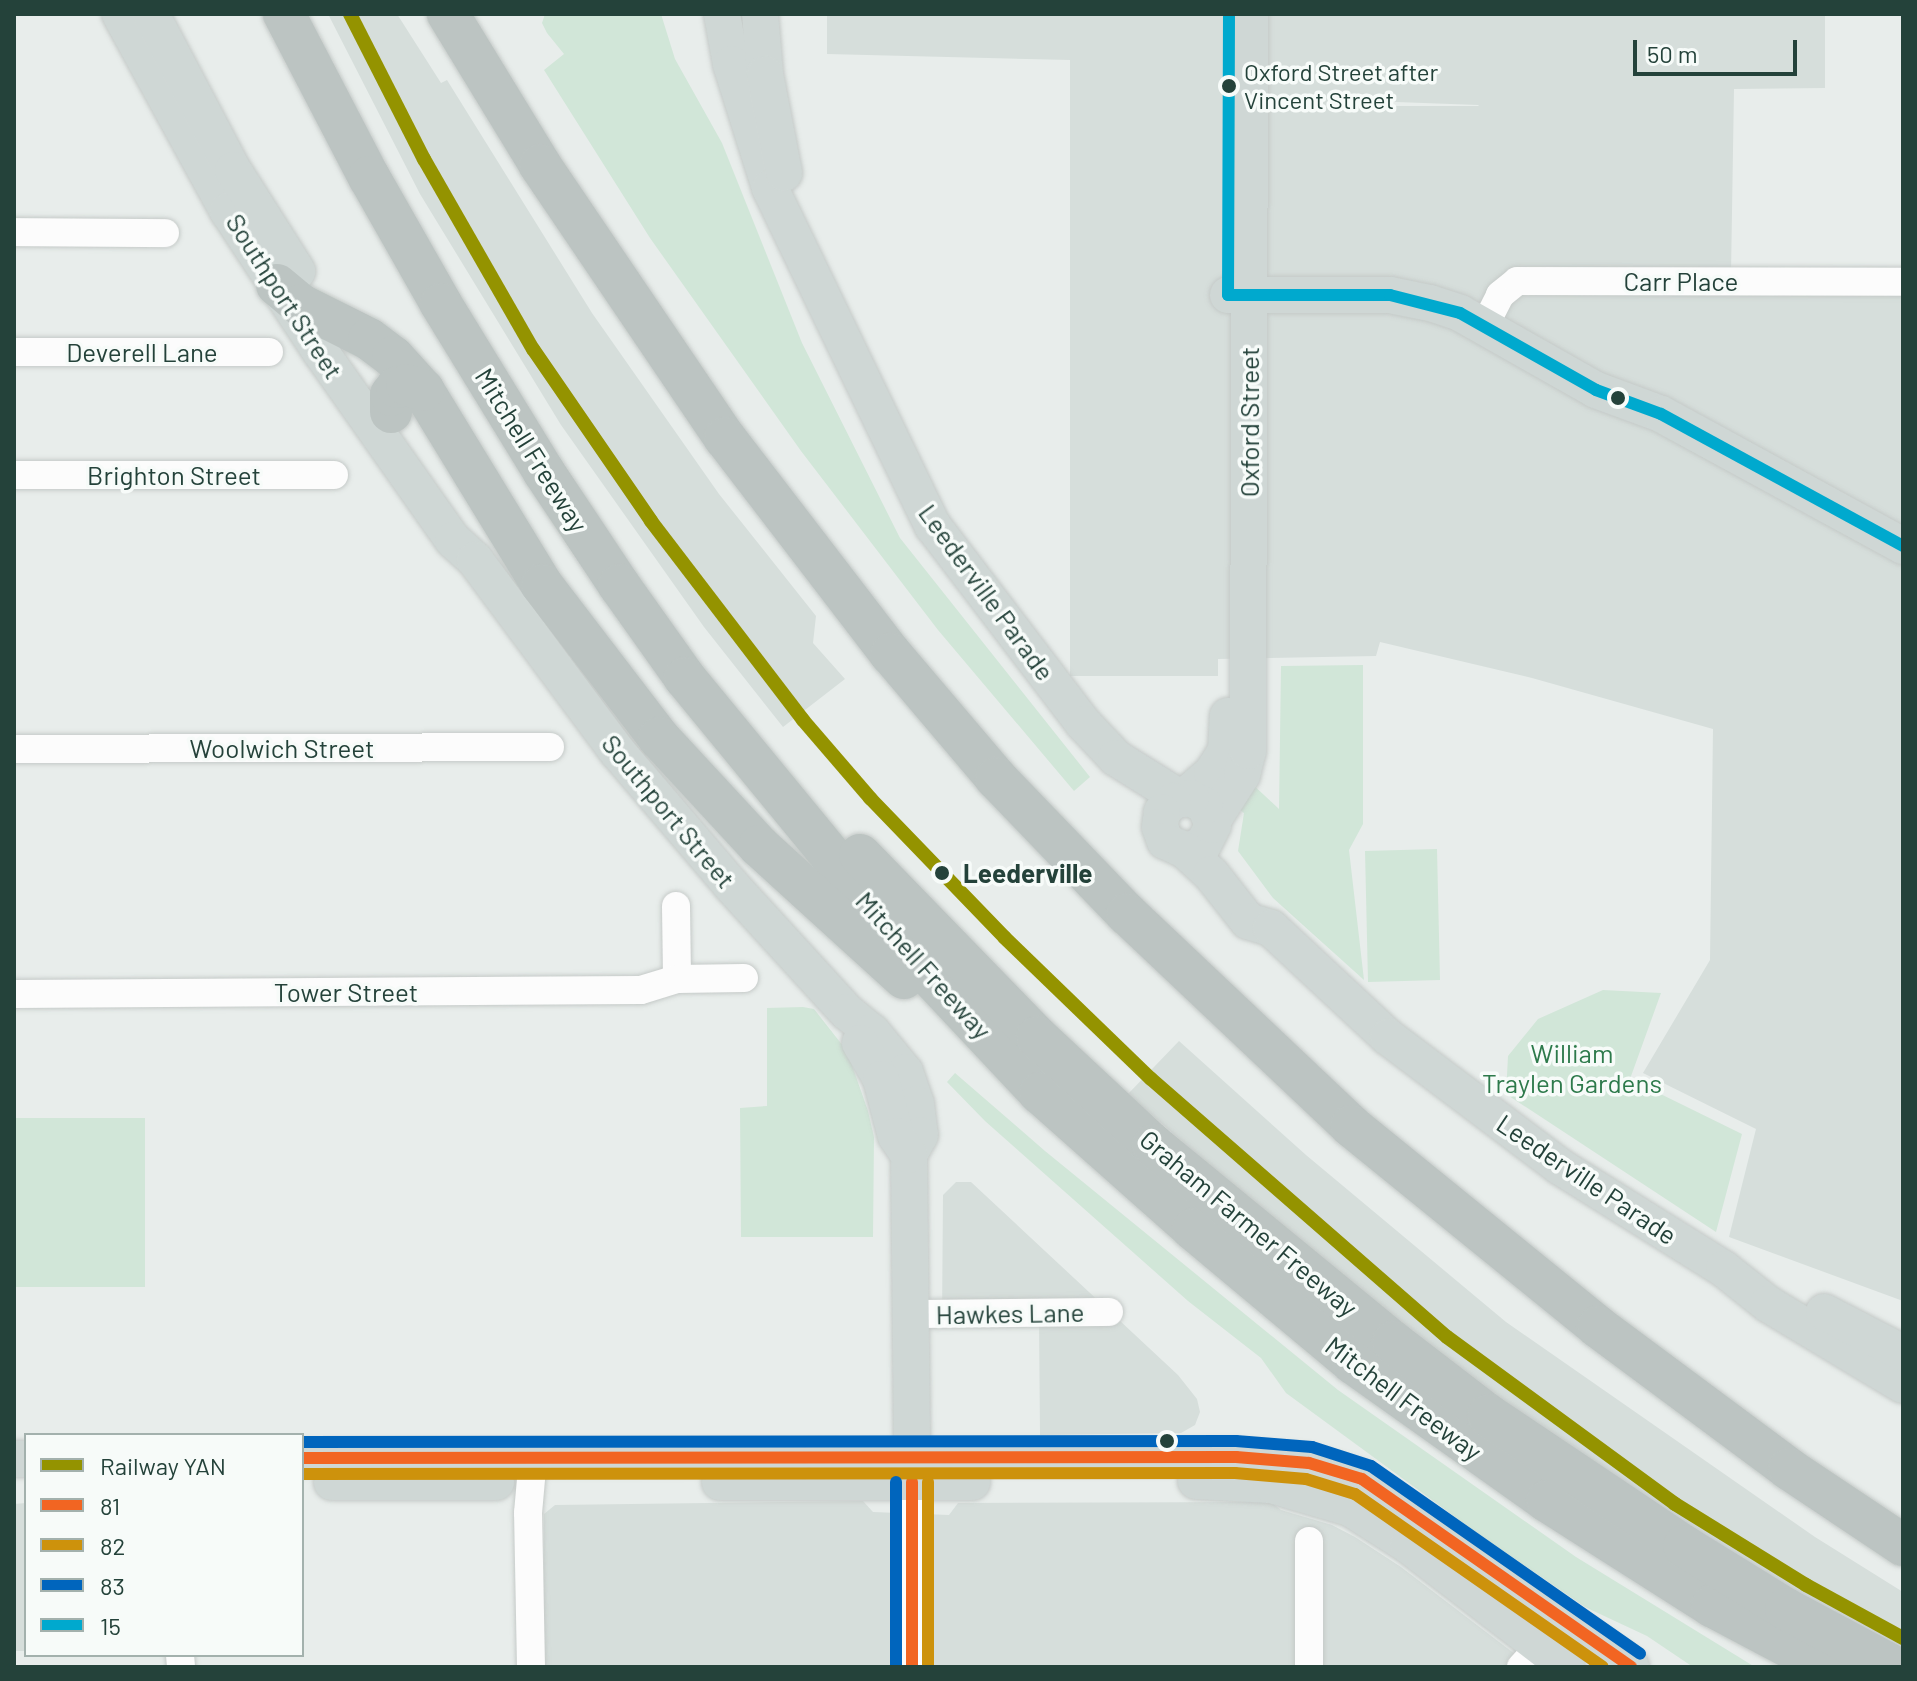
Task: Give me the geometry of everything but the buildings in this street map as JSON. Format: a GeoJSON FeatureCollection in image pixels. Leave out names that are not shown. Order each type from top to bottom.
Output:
{"type":"FeatureCollection","features":[{"type":"Feature","properties":{"kind":"highway","name":"Mitchell Freeway"},"geometry":{"type":"LineString","coordinates":[[284,14],[369,177],[441,304],[544,472],[685,678],[874,911],[1040,1093],[1193,1229],[1365,1371],[1547,1501],[1712,1606],[1827,1667]]}},
{"type":"Feature","properties":{"kind":"highway"},"geometry":{"type":"LineString","coordinates":[[448,14],[540,165],[725,438],[891,654],[996,778],[1127,914],[1351,1126],[1598,1327],[1789,1469],[1903,1545]]}},
{"type":"Feature","properties":{"kind":"highway"},"geometry":{"type":"LineString","coordinates":[[277,285],[328,321],[369,339],[393,357],[407,401],[659,738],[759,846],[846,928],[1040,1093]]}},
{"type":"Feature","properties":{"kind":"highway","name":"Graham Farmer Freeway"},"geometry":{"type":"LineString","coordinates":[[685,678],[1037,1037],[1153,1145],[1357,1312],[1488,1415],[1684,1546],[1786,1609],[1894,1667]]}},
{"type":"Feature","properties":{"kind":"main road","name":"Southport Street"},"geometry":{"type":"LineString","coordinates":[[120,14],[221,198],[277,285],[453,540],[475,560],[617,751],[847,1012],[872,1032],[905,1072],[916,1104],[920,1135],[909,1155],[912,1470]]}},
{"type":"Feature","properties":{"kind":"main road","name":"Southport Street"},"geometry":{"type":"LineString","coordinates":[[151,14],[233,170],[328,321]]}},
{"type":"Feature","properties":{"kind":"main road"},"geometry":{"type":"LineString","coordinates":[[699,14],[731,64]]}},
{"type":"Feature","properties":{"kind":"main road","name":"Leederville Parade"},"geometry":{"type":"LineString","coordinates":[[722,14],[731,64],[770,188],[933,526],[1084,724],[1116,758],[1141,800],[1174,805]]}},
{"type":"Feature","properties":{"kind":"main road","name":"Oxford Street"},"geometry":{"type":"LineString","coordinates":[[1203,834],[1242,775],[1248,751],[1239,287],[1229,14]]}},
{"type":"Feature","properties":{"kind":"main road","name":"Oxford Street"},"geometry":{"type":"LineString","coordinates":[[1174,805],[1212,773],[1226,751],[1250,14]]}},
{"type":"Feature","properties":{"kind":"main road","name":"Leederville Parade"},"geometry":{"type":"LineString","coordinates":[[762,19],[785,183],[814,283]]}},
{"type":"Feature","properties":{"kind":"main road"},"geometry":{"type":"LineString","coordinates":[[1239,287],[1390,279],[1434,286],[1489,318],[1632,386],[1661,414],[1903,546]]}},
{"type":"Feature","properties":{"kind":"main road","name":"Southport Street"},"geometry":{"type":"LineString","coordinates":[[407,401],[469,529],[475,560]]}},
{"type":"Feature","properties":{"kind":"main road"},"geometry":{"type":"LineString","coordinates":[[1199,801],[1203,834],[1165,841],[1174,805],[1199,801]]}},
{"type":"Feature","properties":{"kind":"main road","name":"Leederville Parade"},"geometry":{"type":"LineString","coordinates":[[1203,834],[1221,885],[1248,921],[1271,928],[1388,1037],[1559,1166],[1724,1269],[1768,1304],[1903,1385]]}},
{"type":"Feature","properties":{"kind":"main road","name":"Leederville Parade"},"geometry":{"type":"LineString","coordinates":[[1724,1269],[1779,1289],[1903,1353]]}},
{"type":"Feature","properties":{"kind":"main road"},"geometry":{"type":"LineString","coordinates":[[912,1470],[1236,1457],[1309,1463],[1362,1479],[1631,1667]]}},
{"type":"Feature","properties":{"kind":"main road"},"geometry":{"type":"LineString","coordinates":[[304,1458],[533,1469],[912,1470],[1271,1485],[1350,1508],[1373,1522],[1444,1572],[1543,1660]]}},
{"type":"Feature","properties":{"kind":"main road"},"geometry":{"type":"LineString","coordinates":[[304,1482],[533,1469]]}},
{"type":"Feature","properties":{"kind":"street"},"geometry":{"type":"LineString","coordinates":[[14,232],[165,233]]}},
{"type":"Feature","properties":{"kind":"street","name":"Carr Place"},"geometry":{"type":"LineString","coordinates":[[1489,318],[1509,285],[1517,281],[1903,282]]}},
{"type":"Feature","properties":{"kind":"street","name":"Deverell Lane"},"geometry":{"type":"LineString","coordinates":[[14,352],[269,352]]}},
{"type":"Feature","properties":{"kind":"street","name":"Brighton Street"},"geometry":{"type":"LineString","coordinates":[[14,475],[334,475]]}},
{"type":"Feature","properties":{"kind":"street","name":"Woolwich Street"},"geometry":{"type":"LineString","coordinates":[[14,749],[550,747]]}},
{"type":"Feature","properties":{"kind":"street"},"geometry":{"type":"LineString","coordinates":[[676,906],[677,979]]}},
{"type":"Feature","properties":{"kind":"street","name":"Tower Street"},"geometry":{"type":"LineString","coordinates":[[14,994],[641,990],[677,979],[744,978]]}},
{"type":"Feature","properties":{"kind":"street","name":"Hawkes Lane"},"geometry":{"type":"LineString","coordinates":[[911,1314],[1109,1312]]}},
{"type":"Feature","properties":{"kind":"street"},"geometry":{"type":"LineString","coordinates":[[531,1667],[528,1513],[533,1469]]}},
{"type":"Feature","properties":{"kind":"street","name":"Southport Street"},"geometry":{"type":"LineString","coordinates":[[912,1470],[912,1667]]}},
{"type":"Feature","properties":{"kind":"street"},"geometry":{"type":"LineString","coordinates":[[1309,1541],[1309,1667]]}},
{"type":"Feature","properties":{"kind":"shaded area"},"geometry":{"type":"Polygon","coordinates":[[[328,14],[397,14],[441,83],[447,80],[592,313],[719,494],[816,616],[813,643],[845,679],[783,727],[704,627],[561,425],[420,194],[328,14]]]}},
{"type":"Feature","properties":{"kind":"shaded area"},"geometry":{"type":"Polygon","coordinates":[[[827,14],[1825,14],[1825,88],[1734,89],[1731,274],[1903,277],[1903,1301],[1729,1237],[1756,1129],[1643,1073],[1710,960],[1713,729],[1532,678],[1380,642],[1376,656],[1218,659],[1218,676],[1070,676],[1070,60],[827,54],[827,14]],[[1342,100],[1342,106],[1478,105],[1342,100]]]}},
{"type":"Feature","properties":{"kind":"shaded area"},"geometry":{"type":"Polygon","coordinates":[[[1179,1041],[1306,1155],[1506,1322],[1815,1537],[1903,1592],[1903,1649],[1796,1591],[1642,1496],[1508,1406],[1388,1315],[1256,1206],[1128,1094],[1179,1041]]]}},
{"type":"Feature","properties":{"kind":"shaded area"},"geometry":{"type":"Polygon","coordinates":[[[956,1182],[971,1182],[1178,1375],[1197,1399],[1200,1412],[1195,1425],[1181,1433],[1040,1435],[1039,1321],[942,1320],[943,1195],[956,1182]]]}},
{"type":"Feature","properties":{"kind":"shaded area"},"geometry":{"type":"Polygon","coordinates":[[[863,1501],[873,1512],[949,1515],[958,1503],[1271,1502],[1281,1510],[1332,1525],[1355,1537],[1401,1567],[1532,1667],[544,1667],[544,1514],[555,1505],[863,1501]]]}},
{"type":"Feature","properties":{"kind":"shaded area"},"geometry":{"type":"Polygon","coordinates":[[[24,1503],[24,1651],[14,1651],[14,1504],[24,1503]]]}},
{"type":"Feature","properties":{"kind":"green space"},"geometry":{"type":"Polygon","coordinates":[[[545,14],[661,14],[675,59],[722,143],[802,343],[900,538],[1090,777],[1074,791],[938,630],[801,451],[650,238],[544,70],[564,54],[542,23],[545,14]]]}},
{"type":"Feature","properties":{"kind":"green space"},"geometry":{"type":"Polygon","coordinates":[[[1363,665],[1363,824],[1349,850],[1364,980],[1273,898],[1238,851],[1244,813],[1233,805],[1249,781],[1279,809],[1281,666],[1363,665]]]}},
{"type":"Feature","properties":{"kind":"green space"},"geometry":{"type":"Polygon","coordinates":[[[1437,849],[1440,980],[1368,982],[1365,851],[1437,849]]]}},
{"type":"Feature","properties":{"kind":"green space","name":"William Traylen Gardens"},"geometry":{"type":"Polygon","coordinates":[[[1603,990],[1661,993],[1630,1079],[1742,1134],[1716,1232],[1506,1094],[1508,1056],[1538,1019],[1603,990]]]}},
{"type":"Feature","properties":{"kind":"green space"},"geometry":{"type":"Polygon","coordinates":[[[767,1008],[814,1009],[847,1051],[868,1111],[874,1137],[873,1237],[741,1237],[740,1108],[767,1106],[767,1008]]]}},
{"type":"Feature","properties":{"kind":"green space"},"geometry":{"type":"Polygon","coordinates":[[[955,1073],[1045,1151],[1338,1390],[1576,1557],[1755,1667],[1693,1667],[1647,1636],[1585,1607],[1473,1530],[1286,1393],[1261,1358],[1188,1301],[985,1121],[947,1082],[955,1073]]]}},
{"type":"Feature","properties":{"kind":"green space"},"geometry":{"type":"Polygon","coordinates":[[[14,1118],[145,1118],[145,1287],[14,1287],[14,1118]]]}},
{"type":"Feature","properties":{"kind":"rail line","name":"YAN"},"geometry":{"type":"LineString","coordinates":[[350,14],[424,159],[533,349],[651,521],[803,720],[870,798],[1005,938],[1150,1078],[1447,1337],[1675,1504],[1806,1585],[1903,1638]]}},
{"type":"Feature","properties":{"kind":"transit line","name":"15"},"geometry":{"type":"LineString","coordinates":[[1229,14],[1228,295],[1390,295],[1460,313],[1596,390],[1661,414],[1903,546]]}},
{"type":"Feature","properties":{"kind":"transit line","name":"83"},"geometry":{"type":"LineString","coordinates":[[304,1442],[1236,1441],[1312,1447],[1371,1466],[1640,1654]]}},
{"type":"Feature","properties":{"kind":"transit line","name":"81"},"geometry":{"type":"LineString","coordinates":[[304,1458],[1236,1457],[1309,1463],[1362,1479],[1631,1667]]}},
{"type":"Feature","properties":{"kind":"transit line","name":"82"},"geometry":{"type":"LineString","coordinates":[[304,1474],[1235,1473],[1306,1479],[1355,1494],[1603,1667]]}},
{"type":"Feature","properties":{"kind":"transit line","name":"83"},"geometry":{"type":"LineString","coordinates":[[896,1482],[896,1667]]}},
{"type":"Feature","properties":{"kind":"transit line","name":"81"},"geometry":{"type":"LineString","coordinates":[[912,1482],[912,1667]]}},
{"type":"Feature","properties":{"kind":"transit line","name":"82"},"geometry":{"type":"LineString","coordinates":[[928,1482],[928,1667]]}},
{"type":"Feature","properties":{"kind":"place","name":"Oxford Street after Vincent Street"},"geometry":{"type":"Point","coordinates":[1229,86]}},
{"type":"Feature","properties":{"kind":"place","name":"Leederville"},"geometry":{"type":"Point","coordinates":[942,873]}}]}
